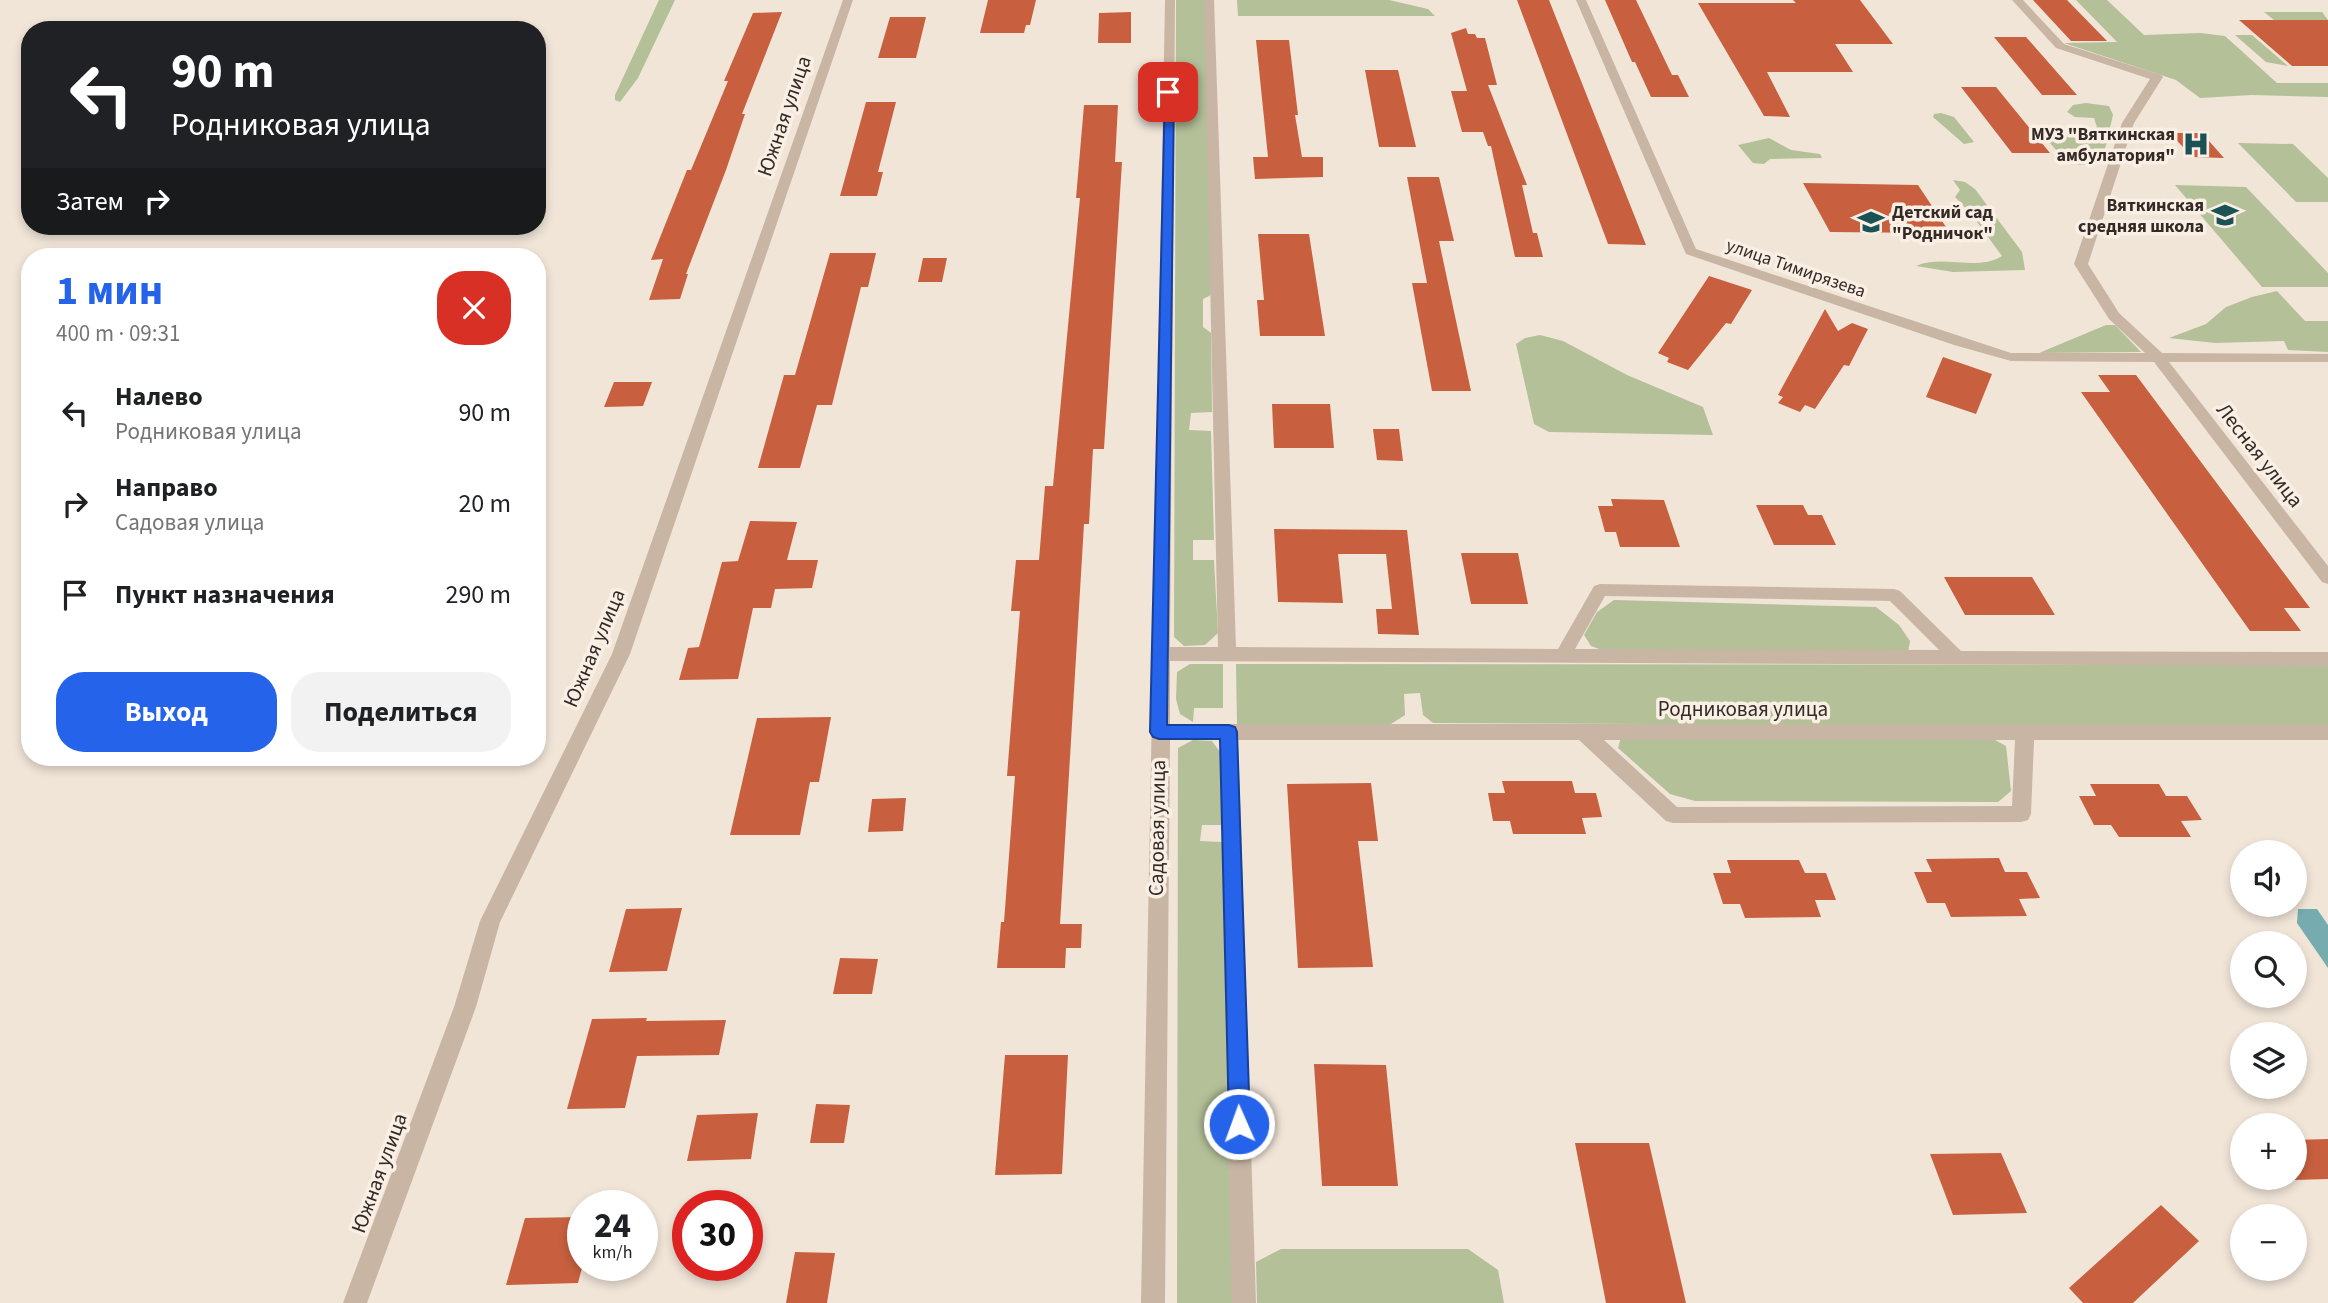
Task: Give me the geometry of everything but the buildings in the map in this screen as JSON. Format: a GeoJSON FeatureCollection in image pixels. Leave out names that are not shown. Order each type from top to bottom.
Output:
{"type":"FeatureCollection","features":[{"type":"Feature","properties":{"kind":"street","name":"Южная улица"},"geometry":{"type":"LineString","coordinates":[[355,1303],[466,1007],[490,921],[621,654],[848,0]]}},
{"type":"Feature","properties":{"kind":"street","name":"Садовая улица"},"geometry":{"type":"LineString","coordinates":[[1153,1303],[1170,0]]}},
{"type":"Feature","properties":{"kind":"street"},"geometry":{"type":"LineString","coordinates":[[1209,0],[1227,654]]}},
{"type":"Feature","properties":{"kind":"street","name":"улица Тимирязева"},"geometry":{"type":"LineString","coordinates":[[1581,0],[1691,251],[1959,342],[2011,357],[2328,358]]}},
{"type":"Feature","properties":{"kind":"street","name":"Лесная улица"},"geometry":{"type":"LineString","coordinates":[[2017,0],[2060,46],[2157,77],[2128,123],[2081,264],[2115,316],[2158,357],[2328,578]]}},
{"type":"Feature","properties":{"kind":"street"},"geometry":{"type":"LineString","coordinates":[[1563,655],[1600,590],[1894,595],[1956,657]]}},
{"type":"Feature","properties":{"kind":"street"},"geometry":{"type":"LineString","coordinates":[[1160,654],[2328,659]]}},
{"type":"Feature","properties":{"kind":"street","name":"Родниковая улица"},"geometry":{"type":"LineString","coordinates":[[1159,732],[2328,732]]}},
{"type":"Feature","properties":{"kind":"street"},"geometry":{"type":"LineString","coordinates":[[1229,732],[1244,1303]]}},
{"type":"Feature","properties":{"kind":"street"},"geometry":{"type":"LineString","coordinates":[[1583,732],[1673,815],[2021,814],[2025,732]]}},
{"type":"Feature","properties":{"kind":"green space"},"geometry":{"type":"Polygon","coordinates":[[[659,0],[675,0],[638,78],[620,102],[615,100],[615,95],[659,0]]]}},
{"type":"Feature","properties":{"kind":"green space"},"geometry":{"type":"Polygon","coordinates":[[[1176,0],[1205,0],[1211,295],[1203,299],[1203,327],[1211,333],[1212,412],[1191,413],[1189,430],[1211,431],[1214,540],[1193,540],[1193,560],[1214,560],[1218,633],[1205,645],[1184,646],[1174,637],[1176,0]]]}},
{"type":"Feature","properties":{"kind":"green space"},"geometry":{"type":"Polygon","coordinates":[[[1237,0],[1389,0],[1428,9],[1435,16],[1238,16],[1237,0]]]}},
{"type":"Feature","properties":{"kind":"green space"},"geometry":{"type":"Polygon","coordinates":[[[2076,0],[2107,0],[2144,35],[2200,33],[2225,36],[2277,83],[2328,83],[2328,97],[2252,95],[2200,98],[2176,80],[2064,43],[2117,42],[2076,0]]]}},
{"type":"Feature","properties":{"kind":"green space"},"geometry":{"type":"Polygon","coordinates":[[[2264,12],[2322,12],[2328,20],[2274,20],[2264,12]]]}},
{"type":"Feature","properties":{"kind":"green space"},"geometry":{"type":"Polygon","coordinates":[[[2235,35],[2252,35],[2288,66],[2266,62],[2235,35]]]}},
{"type":"Feature","properties":{"kind":"green space"},"geometry":{"type":"Polygon","coordinates":[[[2086,103],[2109,106],[2113,115],[2104,153],[2086,165],[2068,164],[2050,143],[2058,132],[2084,137],[2097,127],[2094,118],[2075,117],[2067,112],[2073,105],[2086,103]]]}},
{"type":"Feature","properties":{"kind":"green space"},"geometry":{"type":"Polygon","coordinates":[[[1934,114],[1954,117],[1974,142],[1964,144],[1933,117],[1934,114]]]}},
{"type":"Feature","properties":{"kind":"green space"},"geometry":{"type":"Polygon","coordinates":[[[1769,138],[1791,150],[1820,154],[1822,158],[1770,159],[1764,164],[1753,163],[1738,145],[1769,138]]]}},
{"type":"Feature","properties":{"kind":"green space"},"geometry":{"type":"Polygon","coordinates":[[[2238,143],[2293,144],[2328,178],[2328,202],[2296,202],[2238,143]]]}},
{"type":"Feature","properties":{"kind":"green space"},"geometry":{"type":"Polygon","coordinates":[[[1953,180],[1965,182],[1975,189],[2022,252],[2025,270],[1953,272],[1916,266],[1937,262],[1981,263],[2002,256],[1955,197],[1960,190],[1953,180]]]}},
{"type":"Feature","properties":{"kind":"green space"},"geometry":{"type":"Polygon","coordinates":[[[2175,185],[2246,187],[2328,273],[2328,287],[2262,287],[2175,185]]]}},
{"type":"Feature","properties":{"kind":"green space"},"geometry":{"type":"Polygon","coordinates":[[[2277,291],[2305,321],[2328,321],[2328,352],[2288,350],[2284,341],[2215,343],[2169,338],[2206,324],[2226,307],[2277,291]]]}},
{"type":"Feature","properties":{"kind":"green space"},"geometry":{"type":"Polygon","coordinates":[[[2106,325],[2115,325],[2141,352],[2039,353],[2106,325]]]}},
{"type":"Feature","properties":{"kind":"green space"},"geometry":{"type":"Polygon","coordinates":[[[1540,335],[1563,341],[1627,375],[1703,407],[1713,435],[1549,432],[1534,424],[1516,344],[1525,338],[1540,335]]]}},
{"type":"Feature","properties":{"kind":"green space"},"geometry":{"type":"Polygon","coordinates":[[[1614,600],[1876,607],[1899,625],[1910,641],[1908,652],[1602,650],[1591,646],[1584,635],[1597,612],[1614,600]]]}},
{"type":"Feature","properties":{"kind":"green space"},"geometry":{"type":"Polygon","coordinates":[[[1190,664],[1223,664],[1223,708],[1194,708],[1193,722],[1180,714],[1176,699],[1177,672],[1190,664]]]}},
{"type":"Feature","properties":{"kind":"green space"},"geometry":{"type":"Polygon","coordinates":[[[1236,664],[2328,665],[2328,727],[1433,723],[1423,715],[1420,693],[1404,694],[1405,715],[1391,724],[1237,724],[1236,664]]]}},
{"type":"Feature","properties":{"kind":"green space"},"geometry":{"type":"Polygon","coordinates":[[[1621,737],[1995,740],[2006,746],[2011,791],[1998,802],[1695,801],[1670,794],[1618,748],[1621,737]]]}},
{"type":"Feature","properties":{"kind":"green space"},"geometry":{"type":"Polygon","coordinates":[[[1193,740],[1212,741],[1223,756],[1223,825],[1202,825],[1200,841],[1222,842],[1233,1303],[1177,1303],[1178,748],[1193,740]]]}},
{"type":"Feature","properties":{"kind":"green space"},"geometry":{"type":"Polygon","coordinates":[[[1281,1249],[1468,1249],[1498,1270],[1504,1303],[1257,1303],[1256,1262],[1281,1249]]]}},
{"type":"Feature","properties":{"kind":"water"},"geometry":{"type":"Polygon","coordinates":[[[2307,909],[2317,909],[2328,925],[2328,968],[2307,938],[2307,931],[2303,931],[2297,923],[2297,917],[2307,917],[2307,909]]]}},
{"type":"Feature","properties":{"kind":"place","name":"МУЗ \"Вяткинская амбулатория\""},"geometry":{"type":"Point","coordinates":[2196,144]}},
{"type":"Feature","properties":{"kind":"place","name":"Вяткинская средняя школа"},"geometry":{"type":"Point","coordinates":[2225,215]}},
{"type":"Feature","properties":{"kind":"place","name":"Детский сад \"Родничок\""},"geometry":{"type":"Point","coordinates":[1871,222]}},
{"type":"Feature","properties":{"kind":"route"},"geometry":{"type":"LineString","coordinates":[[1168,92],[1159,732],[1229,732],[1239,1124]]}}]}
